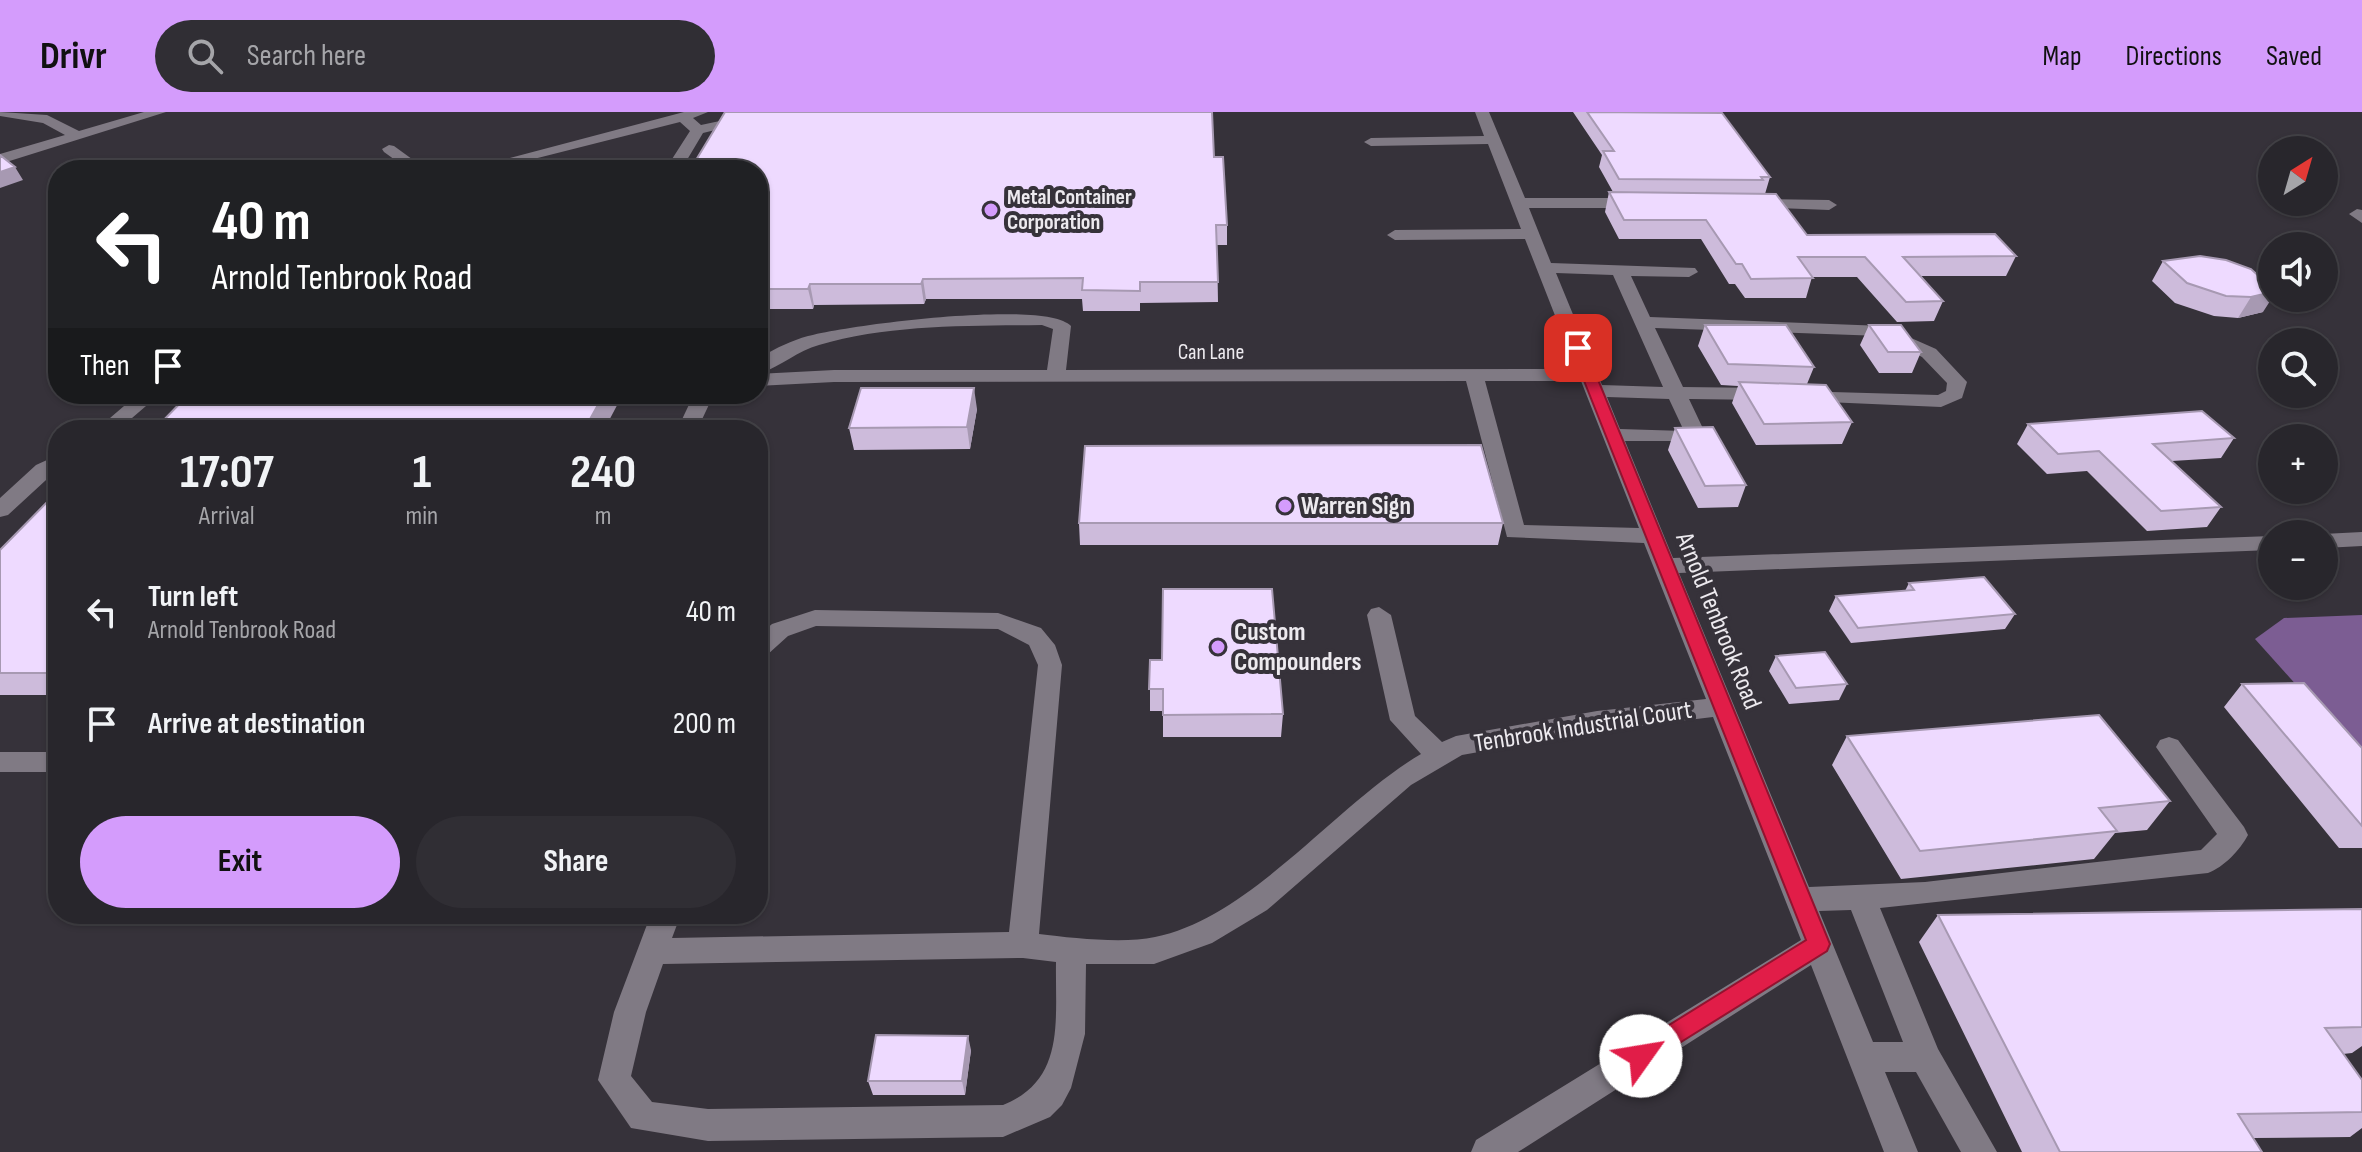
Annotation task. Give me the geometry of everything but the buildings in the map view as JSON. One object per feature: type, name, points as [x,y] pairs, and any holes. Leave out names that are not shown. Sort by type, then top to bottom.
[{"type":"street","points":[[0,112],[42,117],[78,136]]},
{"type":"street","points":[[0,159],[159,112]]},
{"type":"street","points":[[512,160],[701,112]]},
{"type":"street","points":[[679,160],[698,130],[782,112]]},
{"type":"street","name":"Arnold Tenbrook Road","points":[[1482,112],[1901,1152]]},
{"type":"street","points":[[682,117],[698,130]]},
{"type":"street","points":[[1371,142],[1493,140]]},
{"type":"street","points":[[389,149],[405,160]]},
{"type":"street","points":[[1519,203],[1650,203]]},
{"type":"street","points":[[1739,204],[1829,205]]},
{"type":"street","points":[[1395,235],[1530,234]]},
{"type":"street","points":[[1544,268],[1689,272]]},
{"type":"street","points":[[1614,435],[1697,437],[1619,269]]},
{"type":"street","points":[[768,360],[806,344],[910,322],[1043,320],[1062,326],[1056,376]]},
{"type":"street","name":"Can Lane","points":[[768,379],[834,376],[1474,375],[1592,383],[1676,393],[1941,401],[1955,394],[1957,382],[1929,353],[1884,331],[1643,322]]},
{"type":"street","points":[[1474,375],[1515,532],[1654,536]]},
{"type":"street","points":[[118,420],[138,404]]},
{"type":"street","points":[[0,510],[48,466]]},
{"type":"street","points":[[2338,540],[2362,539]]},
{"type":"street","points":[[1666,566],[2258,544]]},
{"type":"street","points":[[1379,615],[1403,720],[1439,755]]},
{"type":"street","points":[[768,640],[780,630],[815,618],[998,621],[1025,628],[1044,643],[1050,665],[1023,945]]},
{"type":"street","name":"Tenbrook Industrial Court","points":[[655,951],[1023,945],[1071,951],[1154,951],[1201,934],[1257,901],[1386,790],[1456,746],[1501,736],[1667,711],[1722,707]]},
{"type":"street","points":[[1801,900],[1925,894],[2208,861],[2234,835],[2169,747]]},
{"type":"street","points":[[0,762],[48,762]]},
{"type":"street","points":[[1861,897],[1925,1057],[1980,1152]]},
{"type":"street","points":[[663,924],[630,1012],[614,1080],[643,1117],[708,1125],[1003,1121],[1041,1105],[1063,1072],[1068,1035],[1071,951]]},
{"type":"street","points":[[1488,1152],[1819,944]]},
{"type":"street","points":[[1864,1057],[1925,1057]]},
{"type":"shaded area","points":[[2362,615],[2362,758],[2255,639],[2284,618]]},
{"type":"place","name":"Metal Container Corporation","points":[[991,210]]},
{"type":"place","name":"Warren Sign","points":[[1285,506]]},
{"type":"place","name":"Custom Compounders","points":[[1218,647]]},
{"type":"route","points":[[1578,348],[1819,944],[1641,1056]]}]
